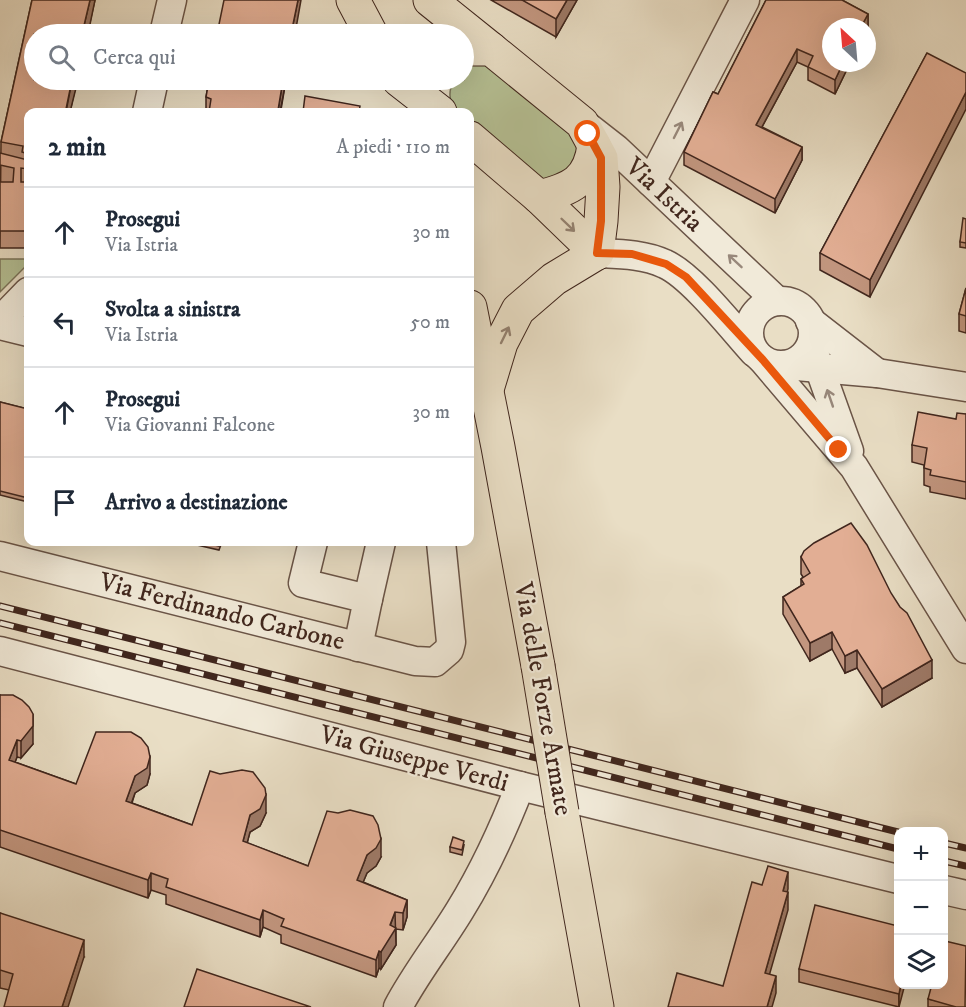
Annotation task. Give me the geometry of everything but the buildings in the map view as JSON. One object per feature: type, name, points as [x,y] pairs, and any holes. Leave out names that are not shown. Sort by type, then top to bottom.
[{"type":"main road","points":[[352,0],[365,24]]},
{"type":"main road","name":"Via Istria","points":[[430,0],[453,24]]},
{"type":"main road","name":"Via Istria","points":[[477,50],[588,134],[601,158],[603,187],[597,253]]},
{"type":"main road","points":[[411,90],[431,105]]},
{"type":"main road","points":[[539,197],[563,191],[582,179],[592,160],[588,134]]},
{"type":"main road","points":[[474,141],[539,197],[597,253]]},
{"type":"main road","name":"Via delle Forze Armate","points":[[486,391],[501,343],[518,310],[554,279],[597,253]]},
{"type":"main road","name":"Via delle Forze Armate","points":[[474,328],[538,666],[597,1007]]},
{"type":"street","points":[[166,24],[172,0]]},
{"type":"street","points":[[651,182],[745,0]]},
{"type":"street","points":[[148,108],[152,90]]},
{"type":"street","name":"Via Istria","points":[[588,134],[616,149],[777,301]]},
{"type":"street","name":"Via Istria","points":[[597,253],[632,254],[666,264],[686,277],[768,359],[854,468]]},
{"type":"street","points":[[0,321],[24,296]]},
{"type":"street","points":[[966,387],[877,373],[814,344],[768,359],[750,342],[751,320],[766,304],[777,301],[797,305],[805,312],[814,344],[854,468],[966,649]]},
{"type":"street","points":[[0,325],[24,331]]},
{"type":"street","points":[[814,344],[877,373]]},
{"type":"street","points":[[312,546],[303,584],[368,599]]},
{"type":"street","points":[[358,647],[380,546]]},
{"type":"street","name":"Via Ferdinando Carbone","points":[[0,556],[415,661],[435,662],[449,650],[451,642],[441,546]]},
{"type":"street","name":"Via Giuseppe Verdi","points":[[0,651],[520,786],[894,878]]},
{"type":"street","points":[[398,1007],[459,912],[486,865],[520,786]]},
{"type":"street","points":[[948,891],[966,895]]},
{"type":"green space","points":[[474,63],[492,64],[575,135],[581,150],[562,180],[539,180],[474,126],[474,108],[454,108],[450,90],[474,90]]},
{"type":"green space","points":[[0,259],[24,259],[24,268],[0,292]]},
{"type":"railway","points":[[0,606],[894,831]]},
{"type":"railway","points":[[0,623],[894,848]]},
{"type":"railway","points":[[948,844],[966,848]]},
{"type":"railway","points":[[948,862],[966,866]]},
{"type":"route","points":[[588,134],[601,158],[603,187],[597,253],[632,254],[666,264],[686,277],[763,360],[839,450]]}]
